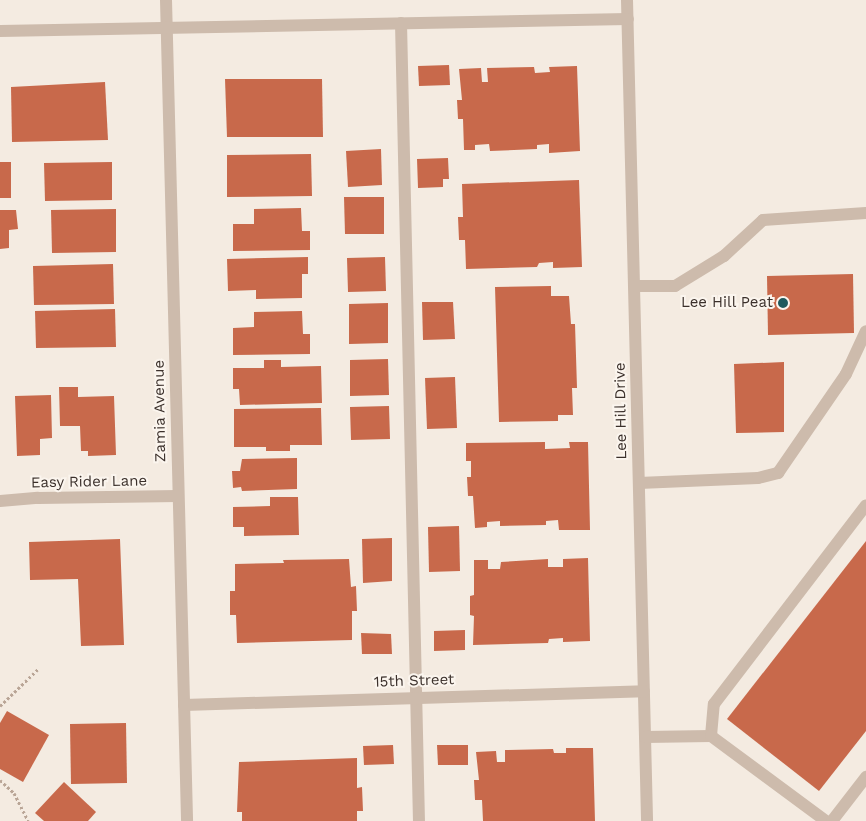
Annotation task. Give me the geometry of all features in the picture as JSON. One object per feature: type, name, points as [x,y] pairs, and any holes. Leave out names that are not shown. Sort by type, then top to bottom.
[{"type":"street","name":"Zamia Avenue","points":[[166,0],[187,821]]},
{"type":"street","name":"Lee Hill Drive","points":[[627,0],[647,821]]},
{"type":"street","points":[[0,31],[628,19]]},
{"type":"street","points":[[401,23],[419,821]]},
{"type":"street","points":[[635,286],[675,286],[724,256],[763,220],[866,213]]},
{"type":"street","points":[[639,483],[758,478],[778,473],[846,374],[866,330]]},
{"type":"street","name":"Easy Rider Lane","points":[[0,501],[38,498],[178,496]]},
{"type":"street","points":[[712,736],[714,704],[866,505]]},
{"type":"street","name":"15th Street","points":[[184,705],[644,691]]},
{"type":"street","points":[[645,737],[712,736],[826,821]]},
{"type":"street","points":[[832,821],[866,777]]},
{"type":"path","points":[[0,706],[38,669]]},
{"type":"path","points":[[0,780],[14,793],[28,821]]},
{"type":"building","points":[[449,65],[450,85],[419,86],[418,66]]},
{"type":"building","points":[[577,66],[580,151],[549,153],[549,144],[537,145],[537,149],[490,151],[489,144],[475,145],[475,150],[464,150],[463,119],[458,119],[457,100],[462,100],[459,69],[481,68],[482,82],[488,82],[487,68],[534,67],[535,73],[550,72],[549,67]]},
{"type":"building","points":[[225,79],[322,79],[323,137],[227,137]]},
{"type":"building","points":[[105,82],[108,140],[12,142],[11,87]]},
{"type":"building","points":[[381,149],[382,185],[348,187],[346,151]]},
{"type":"building","points":[[311,154],[312,196],[227,197],[227,155]]},
{"type":"building","points":[[448,158],[449,179],[443,179],[443,187],[418,188],[417,159]]},
{"type":"building","points":[[0,162],[11,162],[11,198],[0,198]]},
{"type":"building","points":[[112,162],[112,200],[45,201],[44,163]]},
{"type":"building","points":[[579,180],[582,267],[553,268],[553,262],[539,263],[537,267],[466,269],[465,240],[459,240],[458,217],[463,217],[462,184]]},
{"type":"building","points":[[344,197],[384,197],[384,234],[345,234]]},
{"type":"building","points":[[301,208],[302,231],[310,231],[310,250],[233,251],[233,224],[254,224],[254,209]]},
{"type":"building","points":[[116,209],[116,252],[52,253],[51,210]]},
{"type":"building","points":[[0,210],[16,210],[18,229],[9,230],[9,248],[0,249]]},
{"type":"building","points":[[308,257],[308,274],[302,274],[302,298],[256,299],[256,290],[228,291],[227,259]]},
{"type":"building","points":[[385,257],[386,291],[348,292],[347,258]]},
{"type":"building","points":[[113,264],[114,304],[34,305],[33,266]]},
{"type":"building","points":[[853,274],[854,333],[768,335],[767,276]]},
{"type":"building","points":[[551,286],[551,296],[569,296],[571,324],[575,324],[577,388],[572,388],[573,415],[558,415],[558,421],[499,422],[495,287]]},
{"type":"building","points":[[422,302],[453,302],[455,339],[423,340]]},
{"type":"building","points":[[388,303],[388,343],[349,344],[349,304]]},
{"type":"building","points":[[115,309],[116,347],[36,348],[35,311]]},
{"type":"building","points":[[302,311],[303,334],[310,334],[310,354],[233,355],[233,328],[254,327],[254,312]]},
{"type":"building","points":[[388,359],[389,395],[350,396],[350,360]]},
{"type":"building","points":[[264,360],[281,360],[281,367],[321,366],[322,403],[240,405],[239,389],[233,389],[233,368],[264,368]]},
{"type":"building","points":[[784,362],[784,432],[736,433],[734,364]]},
{"type":"building","points":[[455,377],[457,428],[427,429],[425,378]]},
{"type":"building","points":[[59,387],[78,387],[78,397],[114,396],[116,455],[88,456],[88,451],[81,451],[80,426],[60,426]]},
{"type":"building","points":[[51,395],[52,438],[40,439],[40,455],[17,456],[15,396]]},
{"type":"building","points":[[389,406],[390,439],[351,440],[350,407]]},
{"type":"building","points":[[321,408],[322,445],[290,445],[290,451],[266,451],[266,447],[234,447],[234,409]]},
{"type":"building","points":[[545,442],[545,449],[570,448],[569,442],[588,442],[590,530],[559,530],[558,520],[546,521],[546,525],[500,526],[500,521],[487,522],[487,527],[475,528],[473,496],[468,496],[467,477],[471,477],[471,461],[466,461],[466,443]]},
{"type":"building","points":[[297,458],[297,489],[242,491],[241,487],[233,488],[232,471],[240,471],[242,459]]},
{"type":"building","points":[[270,497],[298,497],[299,535],[244,536],[244,527],[233,527],[233,507],[270,506]]},
{"type":"building","points":[[459,526],[460,571],[429,572],[428,527]]},
{"type":"building","points":[[392,538],[392,581],[363,583],[362,539]]},
{"type":"building","points":[[120,539],[124,645],[81,646],[78,579],[30,580],[29,542]]},
{"type":"building","points":[[866,541],[866,731],[819,791],[727,719]]},
{"type":"building","points":[[588,558],[590,641],[563,642],[563,638],[549,639],[548,643],[473,645],[474,616],[470,615],[470,596],[474,595],[474,560],[488,560],[488,569],[500,569],[501,562],[548,559],[548,567],[563,567],[563,559]]},
{"type":"building","points":[[349,559],[351,587],[356,586],[357,611],[352,611],[352,640],[237,643],[236,615],[230,615],[230,591],[235,591],[235,564],[284,563],[283,560]]},
{"type":"building","points":[[465,630],[465,650],[434,651],[434,631]]},
{"type":"building","points":[[361,633],[391,634],[392,654],[362,654]]},
{"type":"building","points":[[7,711],[49,735],[23,782],[0,769],[0,723]]},
{"type":"building","points":[[126,723],[127,783],[71,784],[70,724]]},
{"type":"building","points":[[393,745],[394,764],[364,765],[363,746]]},
{"type":"building","points":[[437,745],[468,745],[468,765],[438,765]]},
{"type":"building","points":[[566,748],[593,748],[595,821],[483,821],[482,800],[475,800],[474,780],[479,780],[476,752],[496,751],[497,762],[505,762],[505,750],[553,749],[554,753],[566,753]]},
{"type":"building","points":[[357,758],[357,788],[362,787],[363,811],[357,811],[357,821],[242,821],[242,812],[237,812],[239,762]]},
{"type":"building","points":[[64,782],[96,812],[88,821],[44,821],[35,813]]},
{"type":"place","name":"Lee Hill Peat","points":[[783,303]]}]
